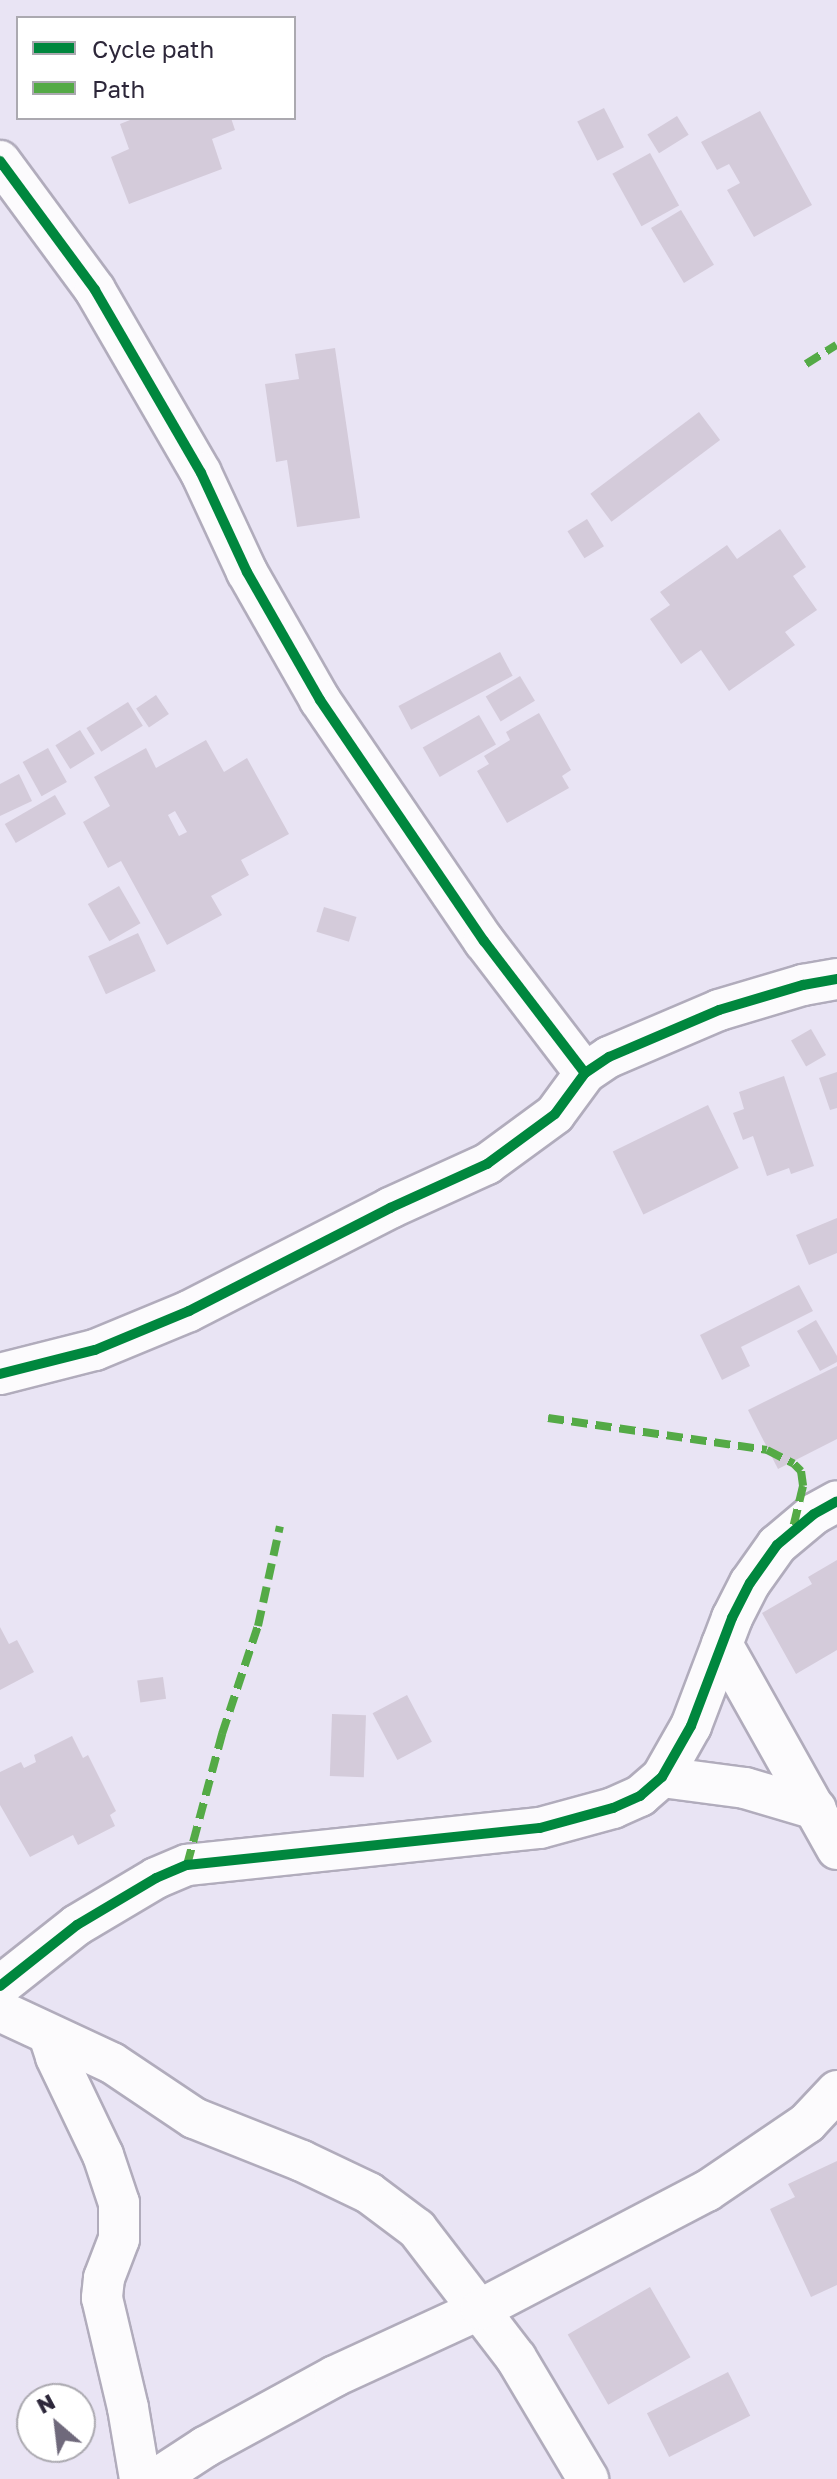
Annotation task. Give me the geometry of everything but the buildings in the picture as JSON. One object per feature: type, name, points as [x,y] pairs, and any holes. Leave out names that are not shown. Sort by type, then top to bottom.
[{"type":"street","points":[[0,161],[95,290],[201,473],[247,572],[320,700],[484,941],[585,1073]]},
{"type":"street","points":[[0,1374],[95,1350],[189,1311],[390,1208],[487,1164],[555,1114],[585,1073],[609,1057],[719,1010],[803,985],[837,979]]},
{"type":"street","points":[[0,1986],[77,1925],[156,1878],[187,1865],[540,1828],[613,1808],[640,1796],[662,1777],[691,1726],[722,1644],[750,1583],[777,1545],[814,1514],[837,1501]]},
{"type":"street","points":[[722,1644],[837,1849]]},
{"type":"street","points":[[662,1777],[745,1788],[816,1809]]},
{"type":"street","points":[[0,2011],[112,2063],[194,2118],[302,2161],[369,2193],[417,2229],[516,2358],[588,2479]]},
{"type":"street","points":[[49,2035],[56,2057],[97,2140],[119,2203],[119,2239],[104,2278],[102,2298],[128,2408],[140,2479]]},
{"type":"street","points":[[156,2479],[205,2447],[335,2376],[481,2309],[707,2191],[807,2123],[837,2091]]},
{"type":"marked path","points":[[806,364],[837,345]]},
{"type":"marked path","points":[[548,1418],[767,1450],[801,1471],[803,1486],[792,1532]]},
{"type":"marked path","points":[[187,1865],[222,1734],[258,1626],[280,1526]]},
{"type":"cycle path","points":[[0,161],[95,290],[201,473],[247,572],[320,700],[484,941],[585,1073]]},
{"type":"cycle path","points":[[0,1374],[95,1350],[189,1311],[390,1208],[487,1164],[555,1114],[585,1073],[609,1057],[719,1010],[803,985],[837,979]]},
{"type":"cycle path","points":[[0,1986],[77,1925],[156,1878],[187,1865],[540,1828],[613,1808],[640,1796],[662,1777],[691,1726],[732,1618],[750,1583],[777,1545],[814,1514],[837,1501]]}]
